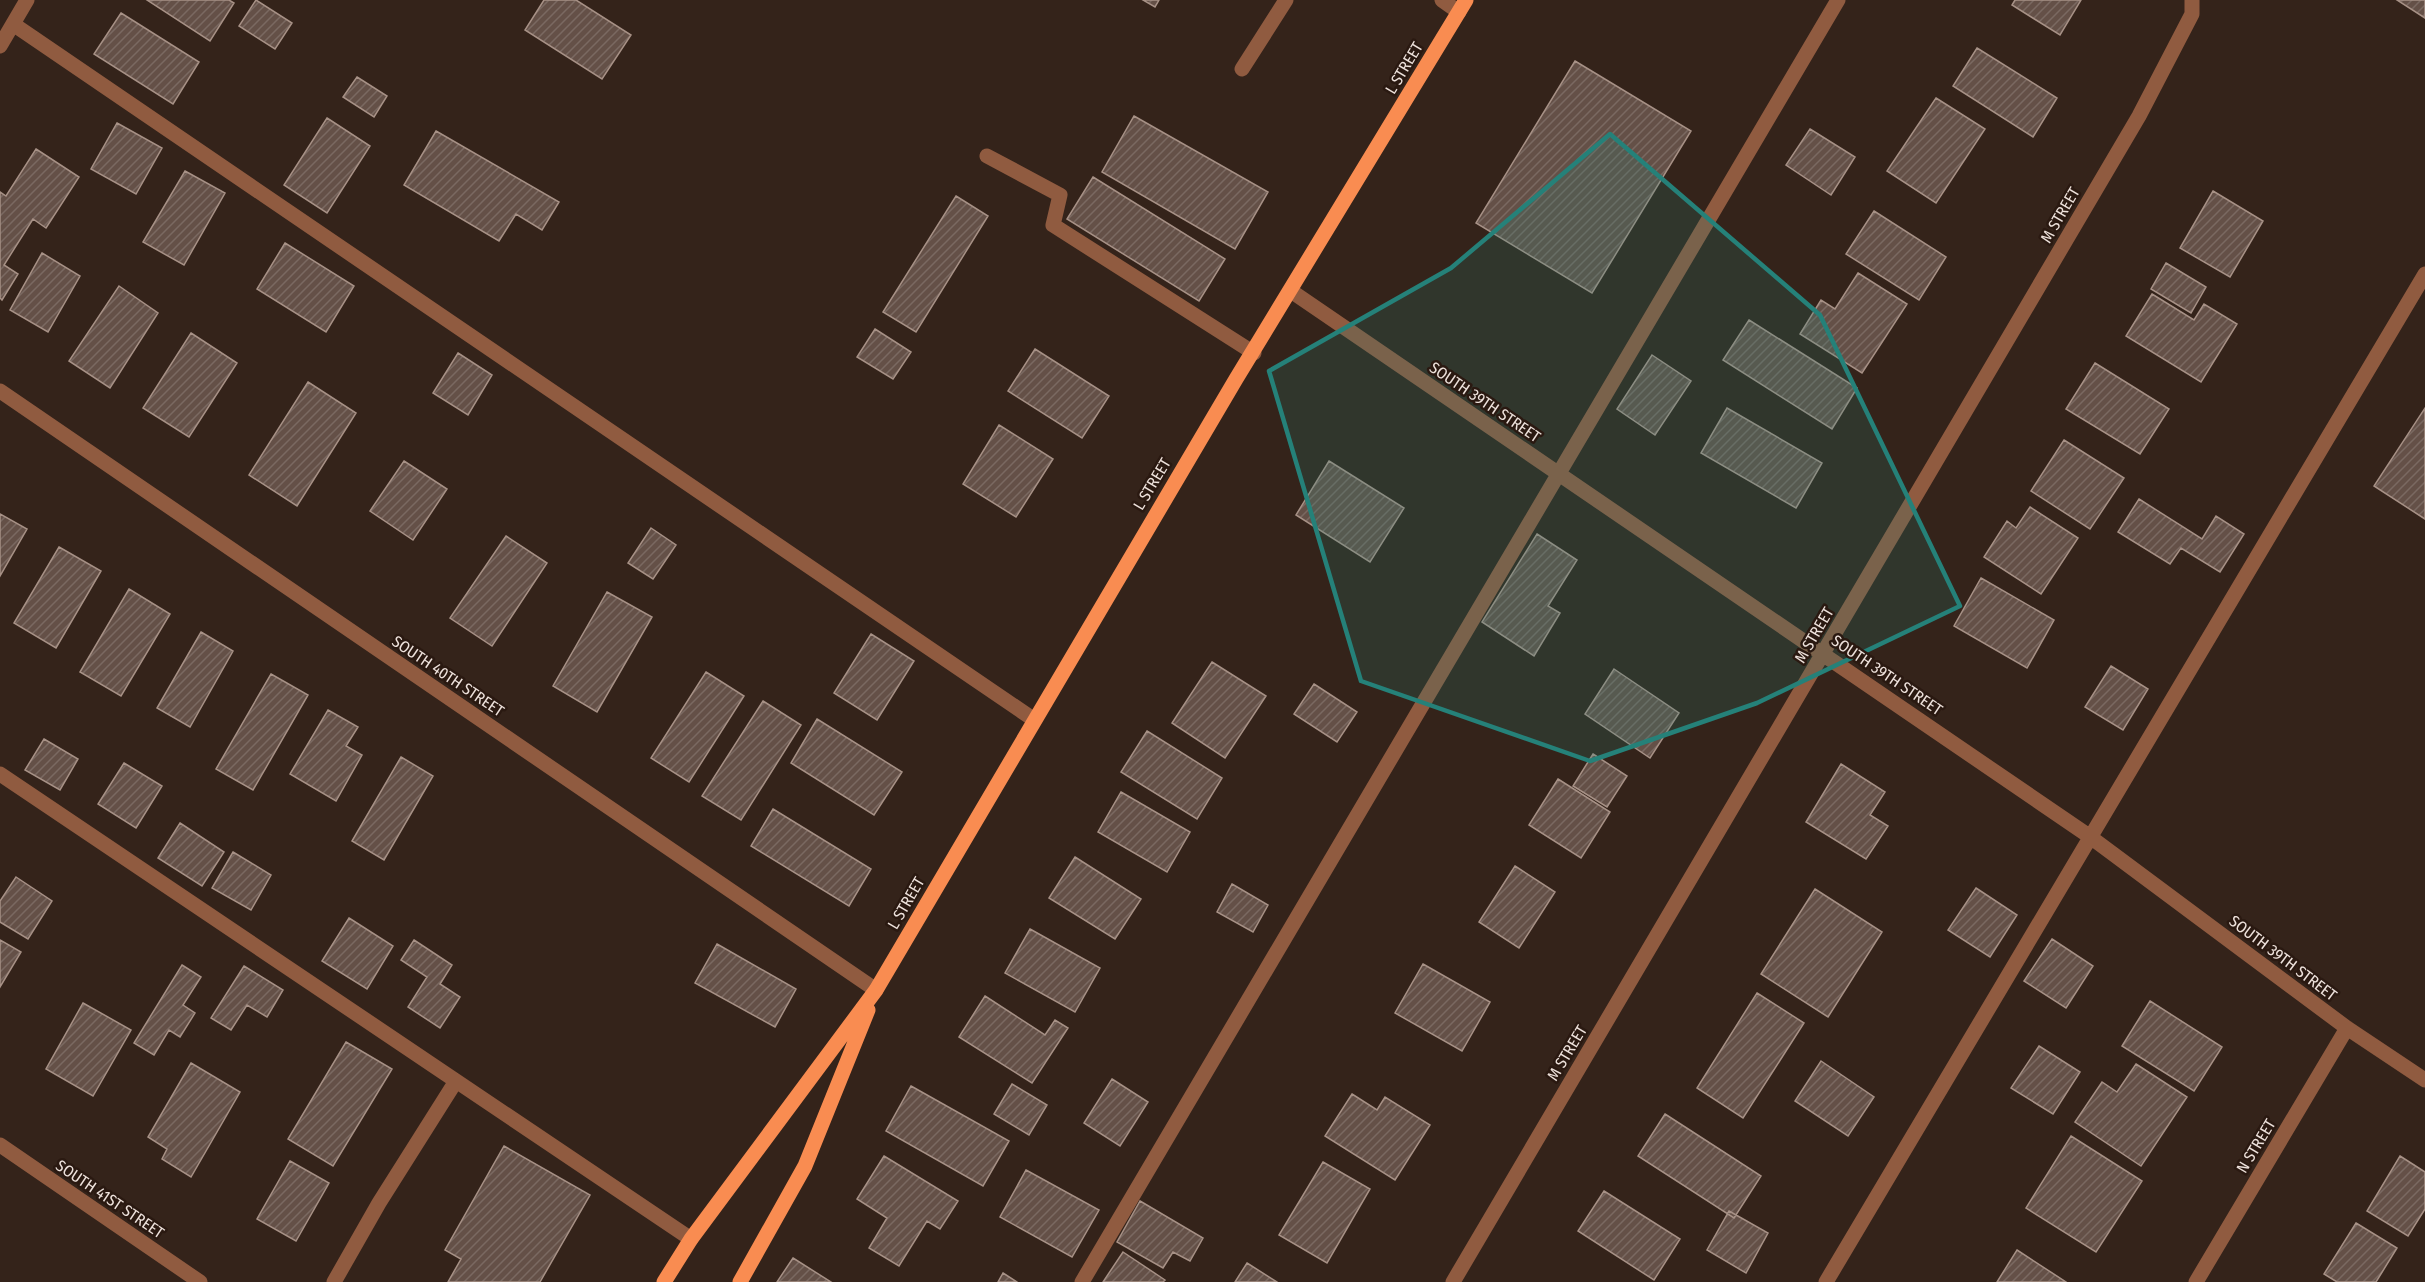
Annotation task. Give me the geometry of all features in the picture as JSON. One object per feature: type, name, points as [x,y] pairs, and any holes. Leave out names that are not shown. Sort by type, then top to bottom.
[{"type":"main road","name":"L STREET","points":[[664,1282],[691,1239],[876,990],[1033,719],[1463,6]]},
{"type":"main road","name":"L STREET","points":[[740,1282],[805,1166],[876,990]]},
{"type":"street","points":[[0,46],[27,0]]},
{"type":"street","points":[[1242,69],[1286,0]]},
{"type":"street","points":[[1442,0],[1463,6]]},
{"type":"street","points":[[1082,1282],[1557,472],[1838,0]]},
{"type":"street","name":"M STREET","points":[[1453,1282],[2139,116],[2192,14],[2192,0]]},
{"type":"street","points":[[13,24],[1033,719]]},
{"type":"street","points":[[987,156],[1060,195],[1053,225],[1254,353]]},
{"type":"street","points":[[1826,1282],[2425,274]]},
{"type":"street","name":"SOUTH 39TH STREET","points":[[1291,291],[2090,836],[2347,1028],[2425,1080]]},
{"type":"street","name":"SOUTH 40TH STREET","points":[[0,391],[876,990]]},
{"type":"street","points":[[0,774],[691,1239]]},
{"type":"street","name":"N STREET","points":[[2196,1282],[2347,1028]]},
{"type":"street","points":[[334,1282],[379,1203],[456,1081]]},
{"type":"street","name":"SOUTH 41ST STREET","points":[[0,1145],[200,1282]]},
{"type":"highlighted area","points":[[1610,134],[1820,315],[1960,606],[1757,703],[1590,761],[1361,681],[1269,371],[1451,268]]},
{"type":"building","points":[[147,0],[229,0],[234,3],[210,41]]},
{"type":"building","points":[[256,0],[292,23],[275,49],[239,26]]},
{"type":"building","points":[[544,0],[576,0],[631,35],[602,79],[525,30]]},
{"type":"building","points":[[1143,0],[1159,0],[1155,7]]},
{"type":"building","points":[[2015,0],[2081,0],[2060,35],[2012,5]]},
{"type":"building","points":[[2397,0],[2425,0],[2425,18]]},
{"type":"building","points":[[121,13],[199,62],[173,104],[94,54]]},
{"type":"building","points":[[1977,48],[2057,98],[2033,137],[1953,86]]},
{"type":"building","points":[[1575,61],[1691,131],[1592,293],[1476,223]]},
{"type":"building","points":[[357,77],[387,96],[374,117],[343,97]]},
{"type":"building","points":[[1936,98],[1985,129],[1936,203],[1887,171]]},
{"type":"building","points":[[1134,116],[1268,192],[1235,249],[1102,172]]},
{"type":"building","points":[[327,118],[370,146],[327,213],[284,185]]},
{"type":"building","points":[[117,123],[162,148],[136,194],[91,169]]},
{"type":"building","points":[[1810,129],[1855,157],[1831,195],[1786,165]]},
{"type":"building","points":[[436,131],[559,202],[542,230],[516,214],[499,241],[404,185]]},
{"type":"building","points":[[36,149],[79,177],[46,228],[33,219],[4,265],[18,274],[2,300],[0,298],[0,192],[6,196]]},
{"type":"building","points":[[185,171],[225,193],[184,265],[143,242]]},
{"type":"building","points":[[1093,177],[1225,259],[1199,301],[1067,219]]},
{"type":"building","points":[[2213,191],[2263,221],[2230,277],[2180,248]]},
{"type":"building","points":[[956,196],[988,216],[916,332],[883,312]]},
{"type":"building","points":[[1874,211],[1946,257],[1919,300],[1846,254]]},
{"type":"building","points":[[285,243],[354,286],[326,332],[257,289]]},
{"type":"building","points":[[42,253],[80,276],[48,332],[10,310]]},
{"type":"building","points":[[2166,263],[2206,287],[2191,313],[2151,289]]},
{"type":"building","points":[[1858,273],[1907,304],[1862,373],[1800,334],[1821,300],[1835,309]]},
{"type":"building","points":[[119,286],[158,313],[110,388],[69,361]]},
{"type":"building","points":[[2152,294],[2194,320],[2204,304],[2237,324],[2201,382],[2126,336]]},
{"type":"building","points":[[1749,320],[1857,388],[1832,429],[1723,360]]},
{"type":"building","points":[[875,329],[911,352],[893,379],[857,357]]},
{"type":"building","points":[[191,333],[237,363],[189,437],[143,408]]},
{"type":"building","points":[[1035,349],[1109,396],[1082,438],[1008,391]]},
{"type":"building","points":[[458,353],[492,375],[468,415],[433,393]]},
{"type":"building","points":[[1652,355],[1691,381],[1655,435],[1617,409]]},
{"type":"building","points":[[2095,363],[2169,409],[2140,454],[2066,409]]},
{"type":"building","points":[[308,382],[356,413],[297,506],[249,475]]},
{"type":"building","points":[[1727,408],[1822,463],[1796,508],[1701,453]]},
{"type":"building","points":[[2425,408],[2425,519],[2374,486]]},
{"type":"building","points":[[999,425],[1053,459],[1016,517],[963,484]]},
{"type":"building","points":[[2064,440],[2124,478],[2090,529],[2031,491]]},
{"type":"building","points":[[404,461],[447,489],[413,540],[370,511]]},
{"type":"building","points":[[1329,461],[1404,508],[1370,562],[1296,515]]},
{"type":"building","points":[[2139,499],[2202,539],[2216,516],[2244,534],[2220,572],[2181,548],[2170,564],[2118,532]]},
{"type":"building","points":[[2030,507],[2078,538],[2041,594],[1984,557],[2007,521],[2016,528]]},
{"type":"building","points":[[0,514],[27,529],[0,576]]},
{"type":"building","points":[[651,528],[676,545],[653,579],[628,563]]},
{"type":"building","points":[[1537,534],[1577,560],[1548,606],[1560,613],[1534,656],[1482,622]]},
{"type":"building","points":[[506,536],[547,563],[492,646],[450,618]]},
{"type":"building","points":[[59,547],[101,571],[56,648],[14,623]]},
{"type":"building","points":[[1981,578],[2054,620],[2027,668],[1954,626]]},
{"type":"building","points":[[129,589],[170,614],[121,696],[80,672]]},
{"type":"building","points":[[607,592],[652,617],[597,712],[553,686]]},
{"type":"building","points":[[201,632],[233,651],[190,727],[157,708]]},
{"type":"building","points":[[871,634],[914,661],[877,720],[834,693]]},
{"type":"building","points":[[1212,662],[1266,696],[1225,758],[1172,723]]},
{"type":"building","points":[[2111,666],[2148,689],[2123,730],[2085,707]]},
{"type":"building","points":[[1614,669],[1679,713],[1650,758],[1585,714]]},
{"type":"building","points":[[706,672],[744,696],[689,782],[651,758]]},
{"type":"building","points":[[271,674],[308,695],[253,790],[216,769]]},
{"type":"building","points":[[1314,684],[1357,712],[1337,742],[1294,714]]},
{"type":"building","points":[[763,701],[801,725],[741,820],[702,796]]},
{"type":"building","points":[[328,710],[358,727],[346,746],[362,755],[336,801],[290,774]]},
{"type":"building","points":[[817,719],[902,772],[874,815],[791,763]]},
{"type":"building","points":[[1147,731],[1222,778],[1197,819],[1121,772]]},
{"type":"building","points":[[44,739],[78,759],[60,790],[25,770]]},
{"type":"building","points":[[1593,754],[1627,776],[1607,807],[1573,786]]},
{"type":"building","points":[[401,757],[433,776],[384,860],[352,841]]},
{"type":"building","points":[[124,763],[162,786],[136,828],[98,804]]},
{"type":"building","points":[[1841,764],[1885,792],[1870,815],[1888,826],[1866,859],[1806,822]]},
{"type":"building","points":[[1558,779],[1610,812],[1581,858],[1529,825]]},
{"type":"building","points":[[1121,792],[1190,832],[1167,872],[1098,832]]},
{"type":"building","points":[[773,809],[871,869],[849,906],[751,846]]},
{"type":"building","points":[[180,823],[224,852],[202,886],[158,858]]},
{"type":"building","points":[[233,852],[271,875],[251,910],[212,888]]},
{"type":"building","points":[[1075,857],[1141,899],[1115,939],[1049,898]]},
{"type":"building","points":[[1515,866],[1555,892],[1519,948],[1479,922]]},
{"type":"building","points":[[16,877],[52,901],[28,939],[0,922],[0,901]]},
{"type":"building","points":[[1232,884],[1268,905],[1253,932],[1217,912]]},
{"type":"building","points":[[1976,888],[2017,915],[1990,957],[1948,930]]},
{"type":"building","points":[[1815,889],[1882,932],[1828,1017],[1761,974]]},
{"type":"building","points":[[349,918],[393,946],[367,989],[322,961]]},
{"type":"building","points":[[1030,929],[1100,968],[1075,1012],[1005,973]]},
{"type":"building","points":[[2052,939],[2093,966],[2066,1008],[2024,981]]},
{"type":"building","points":[[0,940],[21,952],[0,987]]},
{"type":"building","points":[[414,940],[452,965],[440,984],[460,997],[440,1028],[408,1007],[427,977],[401,960]]},
{"type":"building","points":[[717,944],[796,989],[775,1027],[695,983]]},
{"type":"building","points":[[1423,964],[1490,1002],[1462,1051],[1395,1013]]},
{"type":"building","points":[[182,965],[201,977],[183,1005],[195,1013],[180,1037],[169,1030],[154,1055],[134,1043]]},
{"type":"building","points":[[244,966],[283,990],[267,1017],[247,1005],[231,1030],[211,1018]]},
{"type":"building","points":[[1757,993],[1804,1023],[1743,1118],[1697,1088]]},
{"type":"building","points":[[985,996],[1045,1035],[1055,1020],[1068,1028],[1032,1083],[959,1037]]},
{"type":"building","points":[[2150,1001],[2222,1047],[2194,1091],[2122,1046]]},
{"type":"building","points":[[83,1003],[131,1030],[93,1096],[46,1069]]},
{"type":"building","points":[[346,1042],[392,1069],[333,1166],[288,1139]]},
{"type":"building","points":[[2039,1046],[2080,1072],[2053,1114],[2011,1088]]},
{"type":"building","points":[[1821,1061],[1874,1097],[1848,1136],[1795,1101]]},
{"type":"building","points":[[191,1063],[240,1092],[191,1177],[162,1159],[167,1149],[148,1137]]},
{"type":"building","points":[[2136,1064],[2187,1097],[2141,1166],[2075,1122],[2102,1082],[2117,1092]]},
{"type":"building","points":[[1112,1079],[1148,1102],[1120,1146],[1084,1123]]},
{"type":"building","points":[[1012,1084],[1047,1105],[1029,1135],[994,1114]]},
{"type":"building","points":[[911,1086],[1009,1141],[983,1186],[886,1131]]},
{"type":"building","points":[[1352,1094],[1377,1110],[1385,1097],[1430,1125],[1395,1180],[1325,1136]]},
{"type":"building","points":[[1665,1114],[1761,1176],[1734,1218],[1638,1156]]},
{"type":"building","points":[[2071,1136],[2142,1181],[2096,1252],[2026,1208]]},
{"type":"building","points":[[504,1146],[590,1195],[540,1282],[448,1282],[461,1259],[445,1250]]},
{"type":"building","points":[[884,1156],[958,1201],[940,1229],[927,1221],[899,1266],[869,1248],[887,1218],[857,1199]]},
{"type":"building","points":[[2400,1156],[2425,1172],[2425,1209],[2408,1236],[2367,1211]]},
{"type":"building","points":[[290,1161],[329,1183],[296,1241],[257,1219]]},
{"type":"building","points":[[1323,1162],[1370,1189],[1327,1263],[1279,1235]]},
{"type":"building","points":[[1026,1170],[1099,1210],[1072,1257],[1000,1217]]},
{"type":"building","points":[[1604,1191],[1680,1239],[1654,1280],[1578,1231]]},
{"type":"building","points":[[1140,1201],[1203,1238],[1190,1261],[1173,1252],[1163,1268],[1117,1242]]},
{"type":"building","points":[[1729,1211],[1768,1233],[1746,1273],[1707,1250]]},
{"type":"building","points":[[2356,1223],[2397,1248],[2376,1282],[2337,1282],[2324,1274]]},
{"type":"building","points":[[2017,1250],[2066,1282],[1997,1282]]},
{"type":"building","points":[[1123,1252],[1165,1280],[1163,1282],[1103,1282]]},
{"type":"building","points":[[793,1258],[831,1282],[777,1282]]},
{"type":"building","points":[[1247,1263],[1277,1282],[1235,1282]]},
{"type":"building","points":[[1003,1273],[1017,1282],[998,1282]]}]
